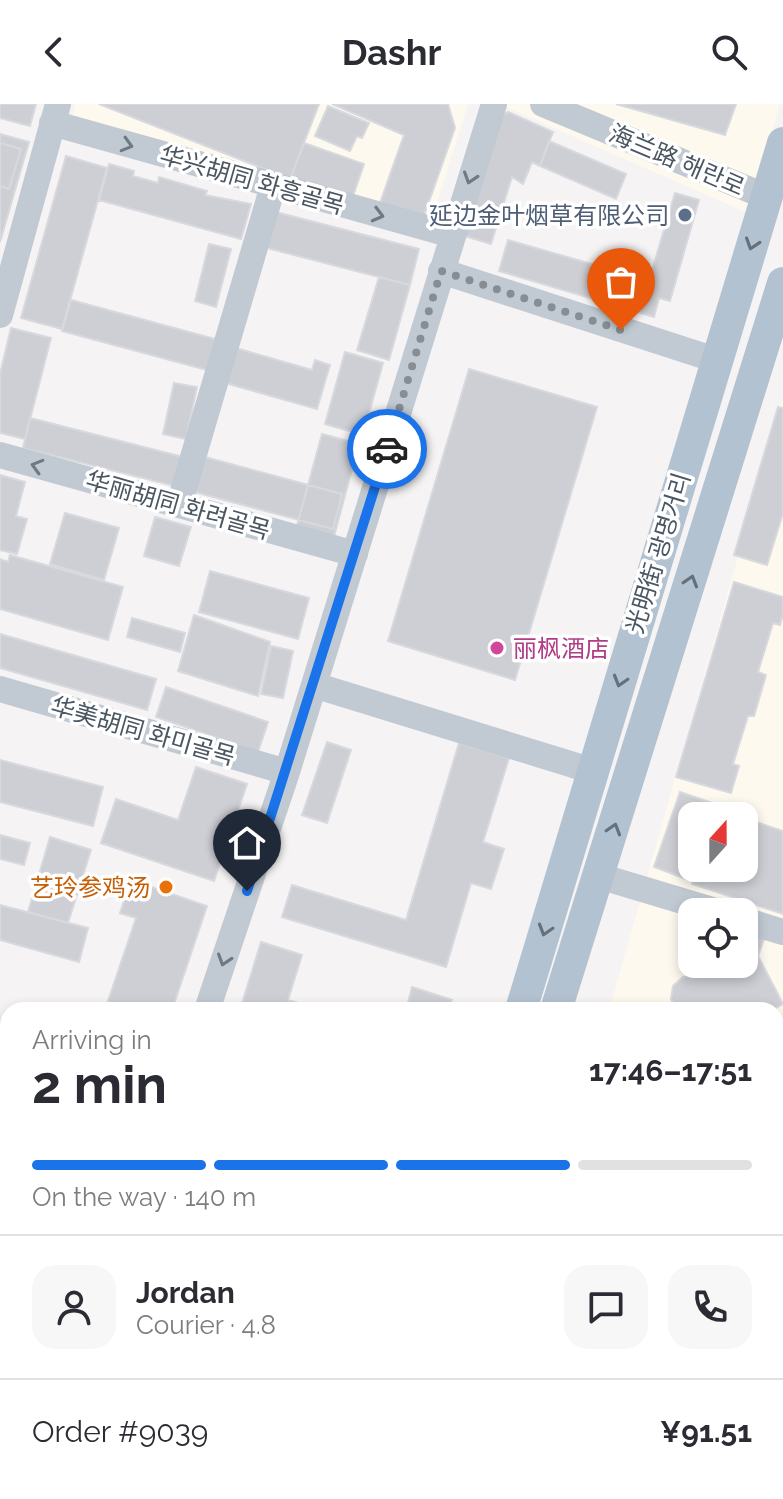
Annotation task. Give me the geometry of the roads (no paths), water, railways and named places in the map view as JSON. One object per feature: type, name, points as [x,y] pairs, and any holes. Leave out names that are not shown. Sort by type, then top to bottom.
[{"type":"main road","name":"光明街 광명거리","points":[[523,1002],[783,143]]},
{"type":"main road","name":"光明街 광명거리","points":[[559,1002],[783,283]]},
{"type":"street","points":[[210,1002],[287,772],[494,104]]},
{"type":"street","name":"海兰路 해란로","points":[[543,104],[767,197]]},
{"type":"street","points":[[0,315],[55,114]]},
{"type":"street","name":"华兴胡同 화흥골목","points":[[55,114],[273,186],[452,235]]},
{"type":"street","points":[[179,505],[273,186]]},
{"type":"street","points":[[441,271],[716,360]]},
{"type":"street","name":"华丽胡同 화려골목","points":[[0,455],[355,554]]},
{"type":"street","points":[[314,685],[593,771]]},
{"type":"street","name":"华美胡同 화미골목","points":[[0,689],[287,772]]},
{"type":"street","points":[[599,876],[678,900]]},
{"type":"street","points":[[758,924],[783,932]]},
{"type":"place","name":"延边金叶烟草有限公司","points":[[685,215]]},
{"type":"place","name":"丽枫酒店","points":[[497,648]]},
{"type":"place","name":"艺玲参鸡汤","points":[[166,887]]}]
